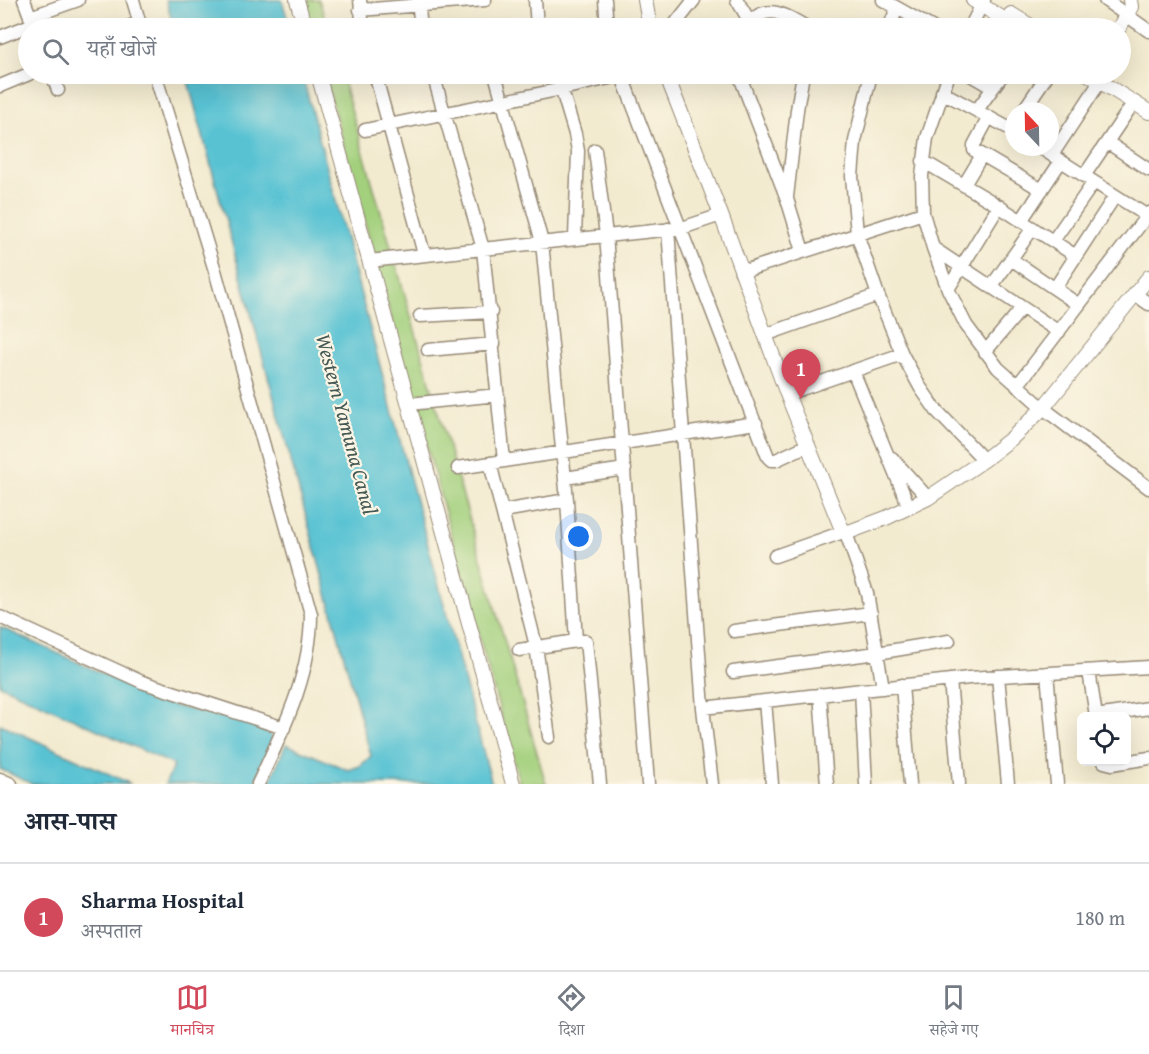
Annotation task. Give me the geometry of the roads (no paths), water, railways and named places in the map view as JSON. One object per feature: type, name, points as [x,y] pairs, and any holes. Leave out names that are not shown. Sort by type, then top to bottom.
[{"type":"street","points":[[24,0],[31,18]]},
{"type":"street","points":[[43,18],[78,0]]},
{"type":"street","points":[[133,0],[138,18]]},
{"type":"street","points":[[297,0],[302,18]]},
{"type":"street","points":[[360,5],[485,0]]},
{"type":"street","points":[[535,0],[536,18]]},
{"type":"street","points":[[605,0],[606,18]]},
{"type":"street","points":[[645,0],[648,18]]},
{"type":"street","points":[[680,18],[694,0]]},
{"type":"street","points":[[736,0],[745,18]]},
{"type":"street","points":[[883,0],[915,18]]},
{"type":"street","points":[[1105,0],[1130,18]]},
{"type":"street","points":[[1127,16],[1131,0]]},
{"type":"street","points":[[974,18],[982,1]]},
{"type":"street","points":[[982,1],[1005,18]]},
{"type":"street","points":[[982,1],[1015,18]]},
{"type":"street","points":[[418,2],[420,18]]},
{"type":"street","points":[[893,18],[897,8]]},
{"type":"street","points":[[756,18],[774,12],[791,18]]},
{"type":"street","points":[[1131,19],[1149,32]]},
{"type":"street","points":[[0,37],[18,29]]},
{"type":"street","points":[[0,86],[18,78]]},
{"type":"street","points":[[56,84],[58,90]]},
{"type":"street","points":[[158,84],[216,274],[311,615],[311,632],[304,674],[258,784]]},
{"type":"street","points":[[321,84],[513,784]]},
{"type":"street","points":[[378,84],[424,254]]},
{"type":"street","points":[[437,84],[483,249],[504,461]]},
{"type":"street","points":[[498,84],[542,242],[563,452],[576,640]]},
{"type":"street","points":[[560,84],[578,151],[575,238]]},
{"type":"street","points":[[365,130],[582,84]]},
{"type":"street","points":[[627,84],[768,457],[771,460],[808,445]]},
{"type":"street","points":[[670,84],[787,394],[867,593],[883,688]]},
{"type":"street","points":[[742,84],[787,199],[803,251]]},
{"type":"street","points":[[787,199],[801,84]]},
{"type":"street","points":[[869,84],[855,141],[852,176],[857,234],[902,354],[928,399],[984,460]]},
{"type":"street","points":[[945,84],[927,138],[923,161],[923,213],[948,289],[966,325],[985,352],[1017,386],[1149,488]]},
{"type":"street","points":[[986,84],[993,88]]},
{"type":"street","points":[[977,111],[996,84]]},
{"type":"street","points":[[1029,102],[1041,84]]},
{"type":"street","points":[[1021,221],[1042,190],[1092,84]]},
{"type":"street","points":[[1109,84],[1149,112]]},
{"type":"street","points":[[1114,84],[1149,101]]},
{"type":"street","points":[[942,92],[1005,124]]},
{"type":"street","points":[[1053,241],[1089,179],[1107,142],[1134,102]]},
{"type":"street","points":[[989,117],[973,147],[982,155],[1042,190]]},
{"type":"street","points":[[1107,142],[1149,170]]},
{"type":"street","points":[[595,150],[606,235],[648,784]]},
{"type":"street","points":[[964,185],[982,155]]},
{"type":"street","points":[[1017,386],[1148,216],[1053,156]]},
{"type":"street","points":[[923,161],[999,206],[1076,256]]},
{"type":"street","points":[[1055,288],[1115,196]]},
{"type":"street","points":[[948,289],[999,206]]},
{"type":"street","points":[[741,272],[923,213]]},
{"type":"street","points":[[369,261],[682,228],[721,215]]},
{"type":"street","points":[[991,287],[1033,228]]},
{"type":"street","points":[[668,229],[703,708],[712,784]]},
{"type":"street","points":[[933,248],[1059,332]]},
{"type":"street","points":[[1011,259],[1079,305]]},
{"type":"street","points":[[776,556],[909,507],[928,498],[984,460],[1012,438],[1043,408],[1149,278]]},
{"type":"street","points":[[765,335],[878,295]]},
{"type":"street","points":[[1136,295],[1149,304]]},
{"type":"street","points":[[985,352],[1022,308]]},
{"type":"street","points":[[420,316],[491,312]]},
{"type":"street","points":[[428,351],[494,344]]},
{"type":"street","points":[[787,394],[902,354]]},
{"type":"street","points":[[853,371],[909,507]]},
{"type":"street","points":[[409,404],[498,395]]},
{"type":"street","points":[[458,468],[756,423]]},
{"type":"street","points":[[885,450],[928,498]]},
{"type":"street","points":[[490,463],[536,646],[549,736]]},
{"type":"street","points":[[565,478],[625,470]]},
{"type":"street","points":[[503,511],[567,500]]},
{"type":"street","points":[[734,632],[871,613]]},
{"type":"street","points":[[0,617],[142,682],[281,733]]},
{"type":"street","points":[[519,650],[584,639],[588,644],[600,784]]},
{"type":"street","points":[[732,672],[949,641]]},
{"type":"street","points":[[703,708],[950,680],[1149,667]]},
{"type":"street","points":[[1089,671],[1095,712]]},
{"type":"street","points":[[1047,673],[1057,784]]},
{"type":"street","points":[[998,676],[1008,784]]},
{"type":"street","points":[[950,680],[958,784]]},
{"type":"street","points":[[902,685],[910,784]]},
{"type":"street","points":[[861,690],[866,784]]},
{"type":"street","points":[[820,694],[827,784]]},
{"type":"street","points":[[765,701],[772,784]]},
{"type":"street","points":[[1122,712],[1149,708]]},
{"type":"street","points":[[1131,761],[1149,758]]},
{"type":"street","points":[[0,779],[10,784]]},
{"type":"water","points":[[166,0],[282,0],[287,18],[171,18]]},
{"type":"water","name":"Western Yamuna Canal","points":[[189,84],[305,84],[492,784],[269,784],[286,744],[348,770],[360,766],[371,756]]},
{"type":"water","points":[[0,627],[174,706],[244,721],[269,733],[273,739],[254,784],[165,784],[174,765],[0,685]]},
{"type":"water","points":[[0,724],[131,784],[32,784],[0,769]]},
{"type":"place","name":"Sharma Hospital","points":[[801,399]]}]
